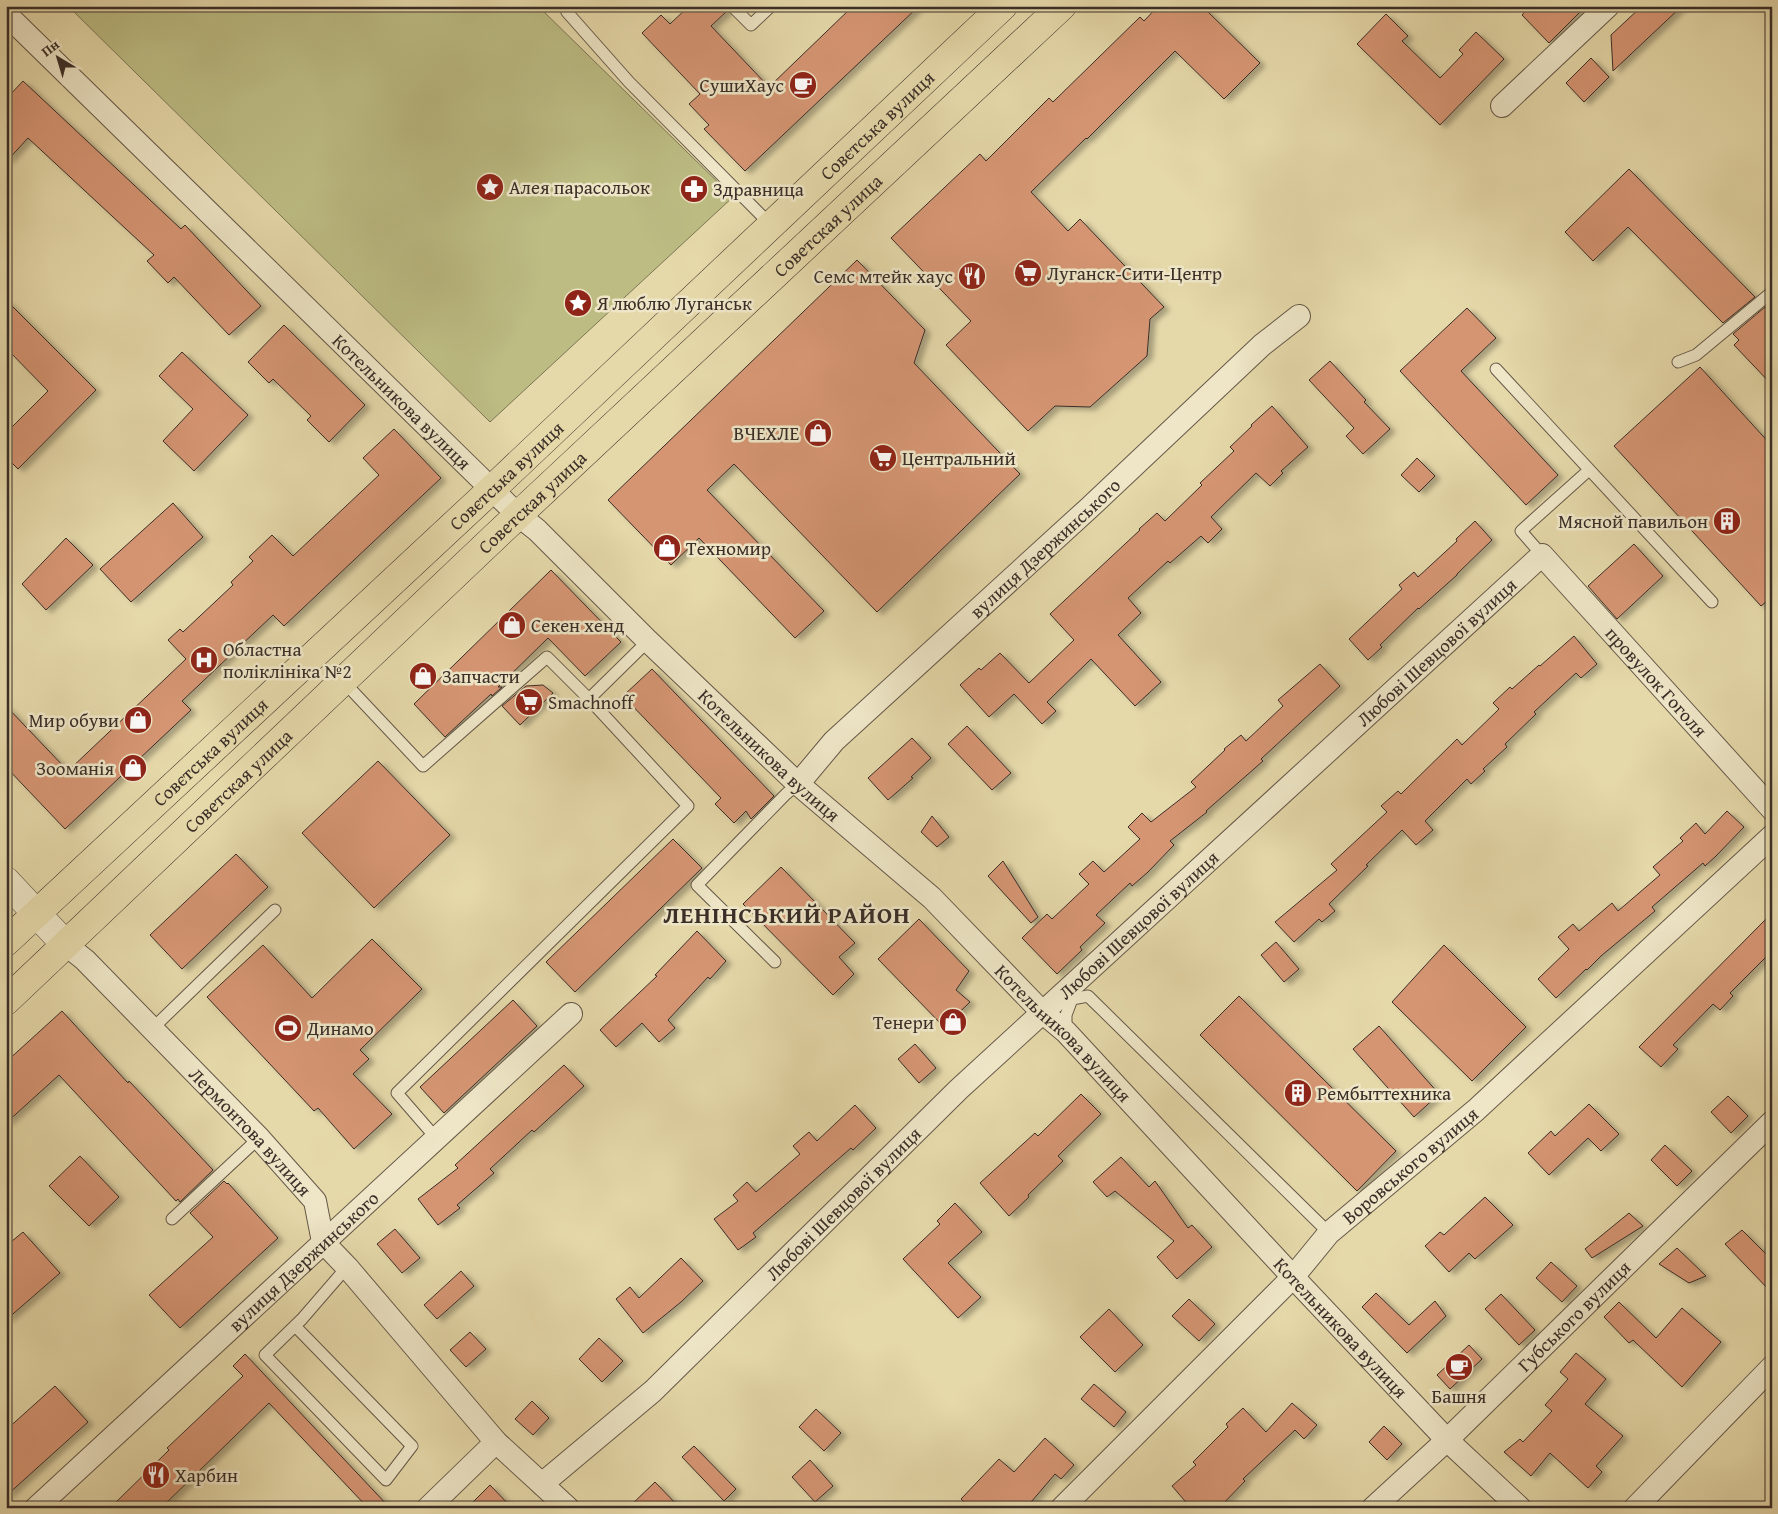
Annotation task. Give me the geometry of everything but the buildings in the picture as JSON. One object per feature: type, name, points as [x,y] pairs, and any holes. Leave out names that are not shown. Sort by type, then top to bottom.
[{"type":"main road","name":"Совєтська вулиця","points":[[6,942],[492,489],[1003,6]]},
{"type":"main road","name":"Советская улица","points":[[6,1001],[518,515],[1062,6]]},
{"type":"street","points":[[1502,106],[1608,6]]},
{"type":"street","name":"Котельникова вулиця","points":[[6,14],[518,515],[557,548],[648,641],[798,784],[932,898],[1042,1012],[1066,1032],[1447,1440],[1520,1508]]},
{"type":"street","name":"вулиця Дзержинського","points":[[798,784],[834,741],[1088,509],[1262,345],[1299,316]]},
{"type":"street","name":"провулок Гоголя","points":[[1542,554],[1772,809]]},
{"type":"street","name":"Любові Шевцової вулиця","points":[[542,1484],[653,1391],[959,1089],[1542,554]]},
{"type":"street","name":"Воровського вулиця","points":[[1062,1508],[1293,1277],[1329,1233],[1476,1110],[1772,836]]},
{"type":"street","name":"Лермонтова вулиця","points":[[6,881],[65,944],[85,960],[259,1138],[315,1201],[323,1242]]},
{"type":"street","name":"вулиця Дзержинського","points":[[36,1508],[571,1014]]},
{"type":"street","name":"Губського вулиця","points":[[1373,1508],[1447,1440],[1772,1122]]},
{"type":"street","points":[[323,1242],[347,1267],[496,1442],[568,1508]]},
{"type":"street","points":[[1636,1508],[1772,1367]]},
{"type":"street","points":[[428,1508],[496,1442]]},
{"type":"lane","points":[[572,6],[567,12],[629,82],[772,225]]},
{"type":"lane","points":[[732,6],[751,25],[771,6]]},
{"type":"lane","points":[[1678,362],[1696,355],[1772,292]]},
{"type":"lane","points":[[1496,369],[1712,602]]},
{"type":"lane","points":[[1542,554],[1520,531],[1589,470]]},
{"type":"lane","points":[[589,699],[648,641]]},
{"type":"lane","points":[[344,681],[423,766],[546,657],[589,699],[688,806],[397,1093],[436,1138]]},
{"type":"lane","points":[[775,962],[697,886],[798,784]]},
{"type":"lane","points":[[152,1029],[275,910]]},
{"type":"lane","points":[[1066,1032],[1066,1015],[1072,999],[1088,996],[1329,1233]]},
{"type":"lane","points":[[172,1219],[259,1138]]},
{"type":"lane","points":[[295,1326],[412,1446],[386,1480],[265,1355],[295,1326],[347,1267]]},
{"type":"green space","points":[[68,6],[538,6],[733,197],[490,422]]},
{"type":"place","name":"СушиХаус","points":[[803,85]]},
{"type":"place","name":"Алея парасольок","points":[[490,187]]},
{"type":"place","name":"Здравница","points":[[694,189]]},
{"type":"place","name":"Луганск-Сити-Центр","points":[[1028,273]]},
{"type":"place","name":"Семс мтейк хаус","points":[[972,276]]},
{"type":"place","name":"Я люблю Луганськ","points":[[578,303]]},
{"type":"place","name":"ВЧЕХЛЕ","points":[[818,433]]},
{"type":"place","name":"Центральний","points":[[883,458]]},
{"type":"place","name":"Мясной павильон","points":[[1727,521]]},
{"type":"place","name":"Техномир","points":[[667,548]]},
{"type":"place","name":"Секен хенд","points":[[512,625]]},
{"type":"place","name":"Областна поліклініка №2","points":[[204,660]]},
{"type":"place","name":"Запчасти","points":[[423,676]]},
{"type":"place","name":"Smachnoff","points":[[529,702]]},
{"type":"place","name":"Мир обуви","points":[[138,720]]},
{"type":"place","name":"Зооманія","points":[[133,768]]},
{"type":"place","name":"Тенери","points":[[953,1022]]},
{"type":"place","name":"Динамо","points":[[288,1028]]},
{"type":"place","name":"Рембыттехника","points":[[1298,1093]]},
{"type":"place","name":"Башня","points":[[1459,1367]]},
{"type":"place","name":"Харбин","points":[[156,1475]]},
{"type":"district","name":"ЛЕНІНСЬКИЙ РАЙОН","points":[[787,914]]}]
